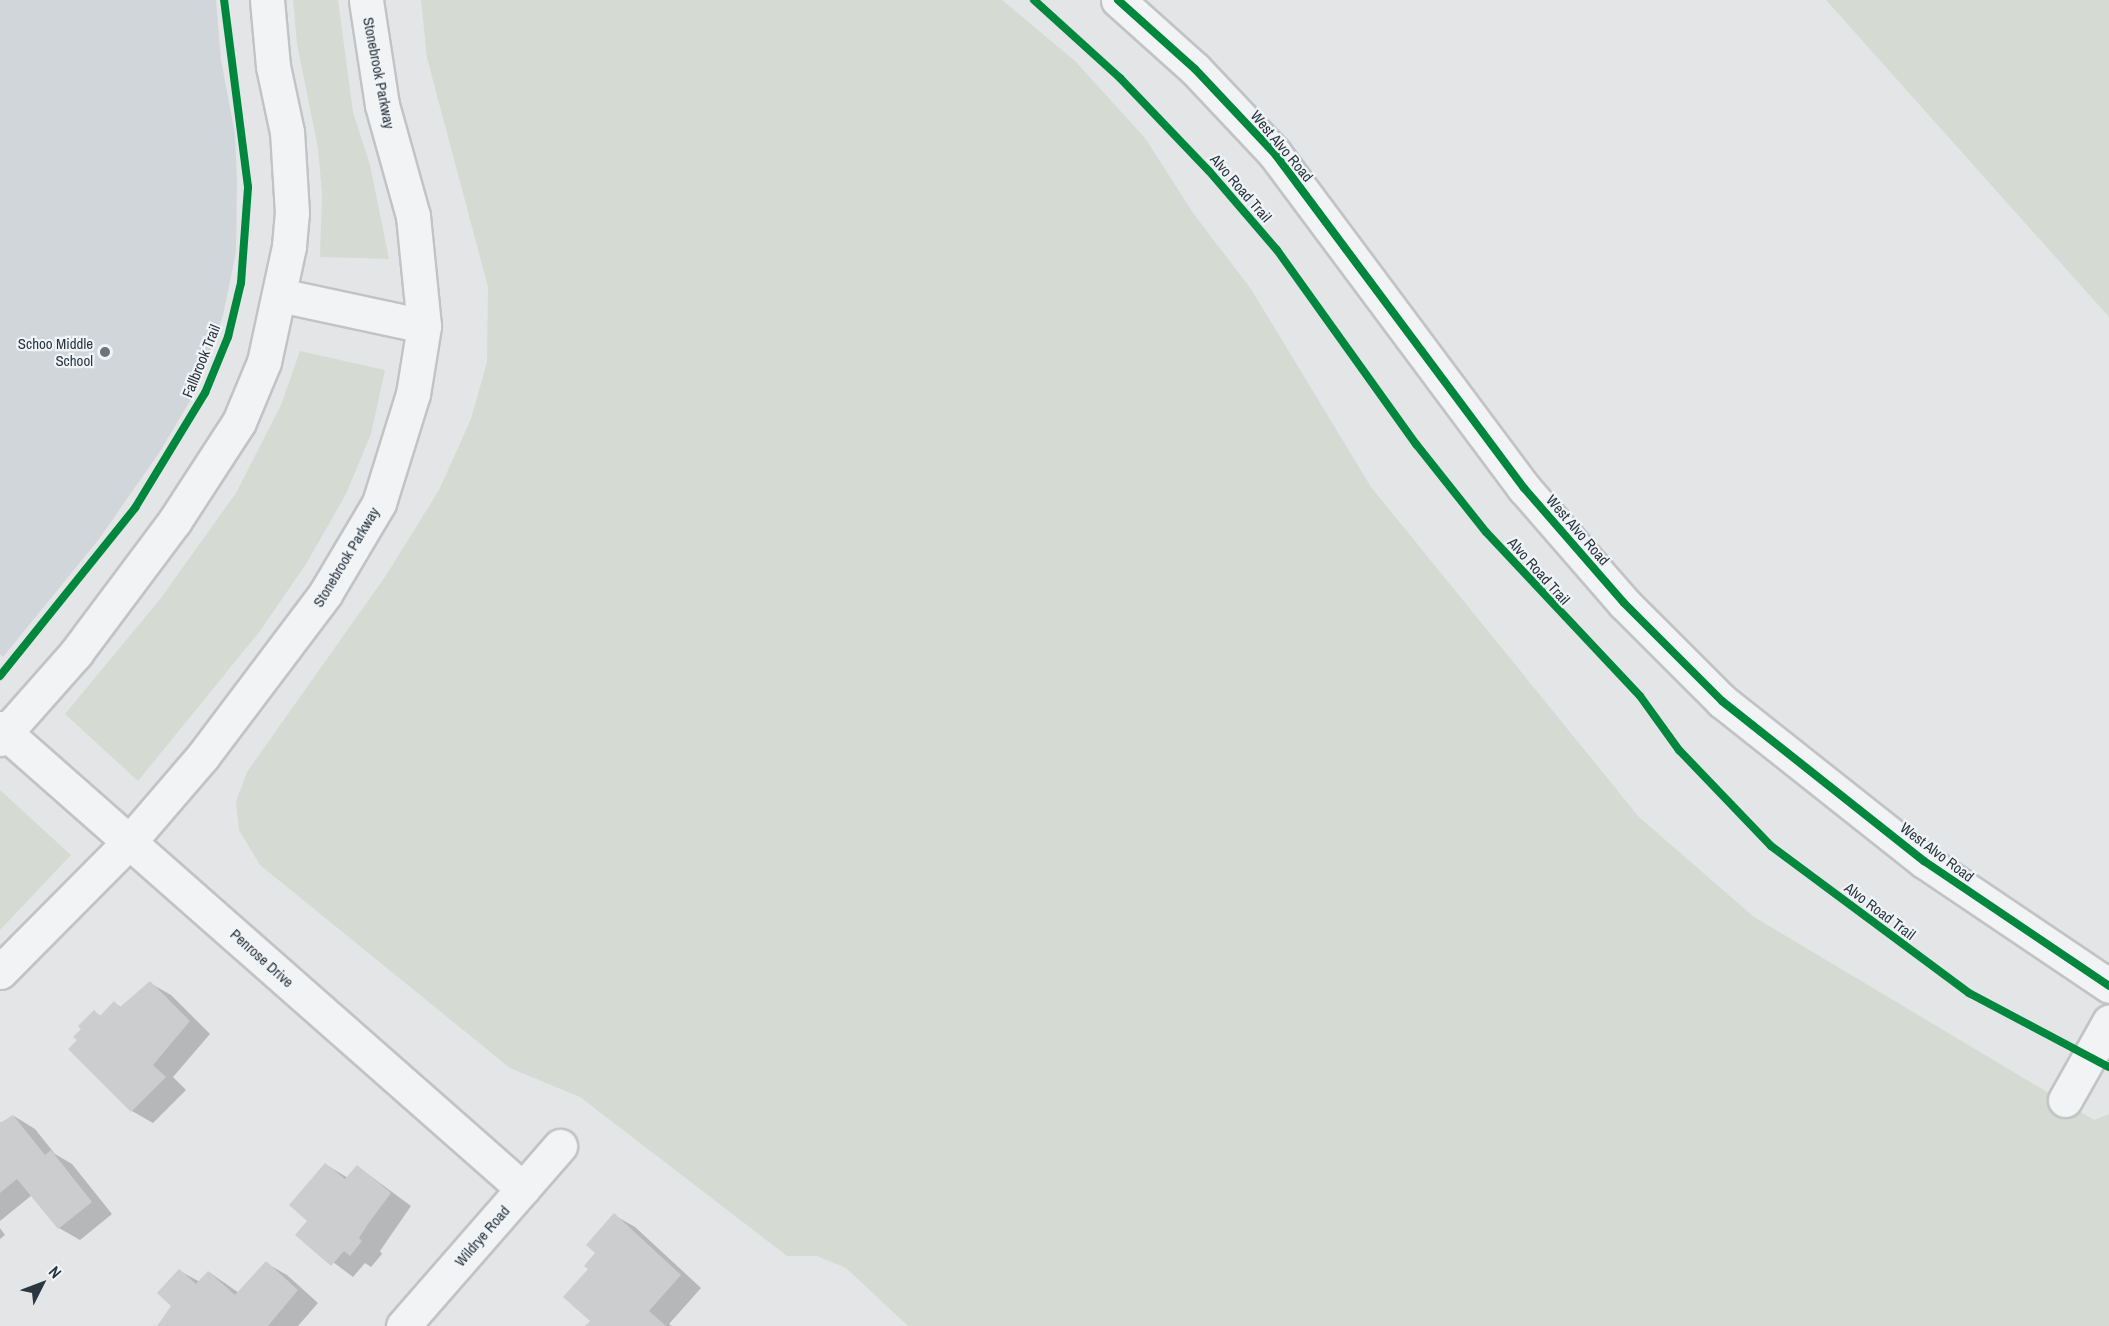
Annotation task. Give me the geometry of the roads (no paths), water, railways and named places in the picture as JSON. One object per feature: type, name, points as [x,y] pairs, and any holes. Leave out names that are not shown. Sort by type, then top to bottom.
[{"type":"street","points":[[2,733],[76,653],[207,474],[239,422],[264,362],[290,246],[291,179],[267,0]]},
{"type":"street","name":"Stonebrook Parkway","points":[[0,972],[130,841],[276,663],[358,543],[379,502],[398,451],[413,394],[424,326],[413,216],[382,105],[366,0]]},
{"type":"street","name":"West Alvo Road","points":[[1118,0],[1196,69],[1275,154],[1524,488],[1640,619],[1722,701],[1924,861],[2109,986]]},
{"type":"street","points":[[280,295],[424,326]]},
{"type":"street","name":"Penrose Drive","points":[[2,733],[130,841],[523,1189]]},
{"type":"street","points":[[2065,1100],[2109,1022]]},
{"type":"street","name":"Wildrye Road","points":[[403,1326],[560,1146]]},
{"type":"place","name":"Schoo Middle School","points":[[105,352]]}]
